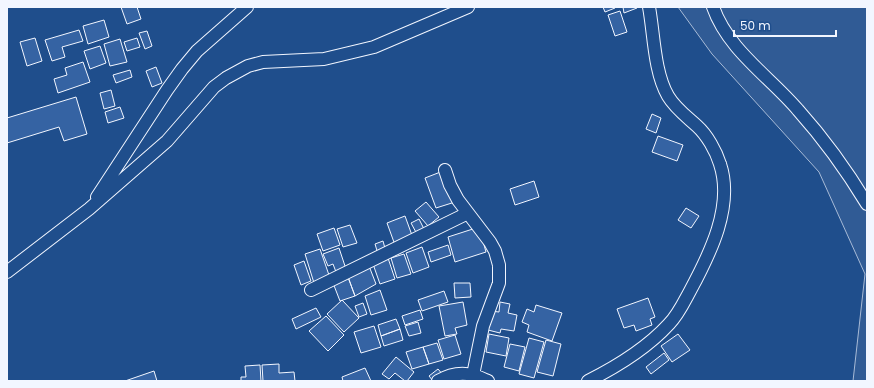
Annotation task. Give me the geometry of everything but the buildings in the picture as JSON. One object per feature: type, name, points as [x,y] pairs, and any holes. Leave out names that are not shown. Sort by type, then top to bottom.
[{"type":"street","points":[[89,209],[182,69],[197,51],[247,7]]},
{"type":"street","points":[[7,272],[89,209],[167,141],[214,87],[236,72],[263,62],[324,59],[374,47],[468,7]]},
{"type":"street","points":[[588,381],[632,356],[653,340],[671,323],[705,264],[721,218],[724,201],[720,165],[709,141],[698,126],[685,117],[676,107],[663,86],[656,60],[649,7]]},
{"type":"street","points":[[713,7],[717,17],[738,48],[798,109],[830,148],[867,204]]},
{"type":"street","points":[[445,170],[454,193],[485,234],[495,251],[499,265],[499,283],[483,326],[473,375]]},
{"type":"street","points":[[311,290],[468,213]]},
{"type":"street","points":[[438,381],[456,374],[473,375],[488,381]]},
{"type":"shaded area","points":[[678,7],[867,7],[867,381],[853,381],[865,274],[819,172],[712,54]]}]
